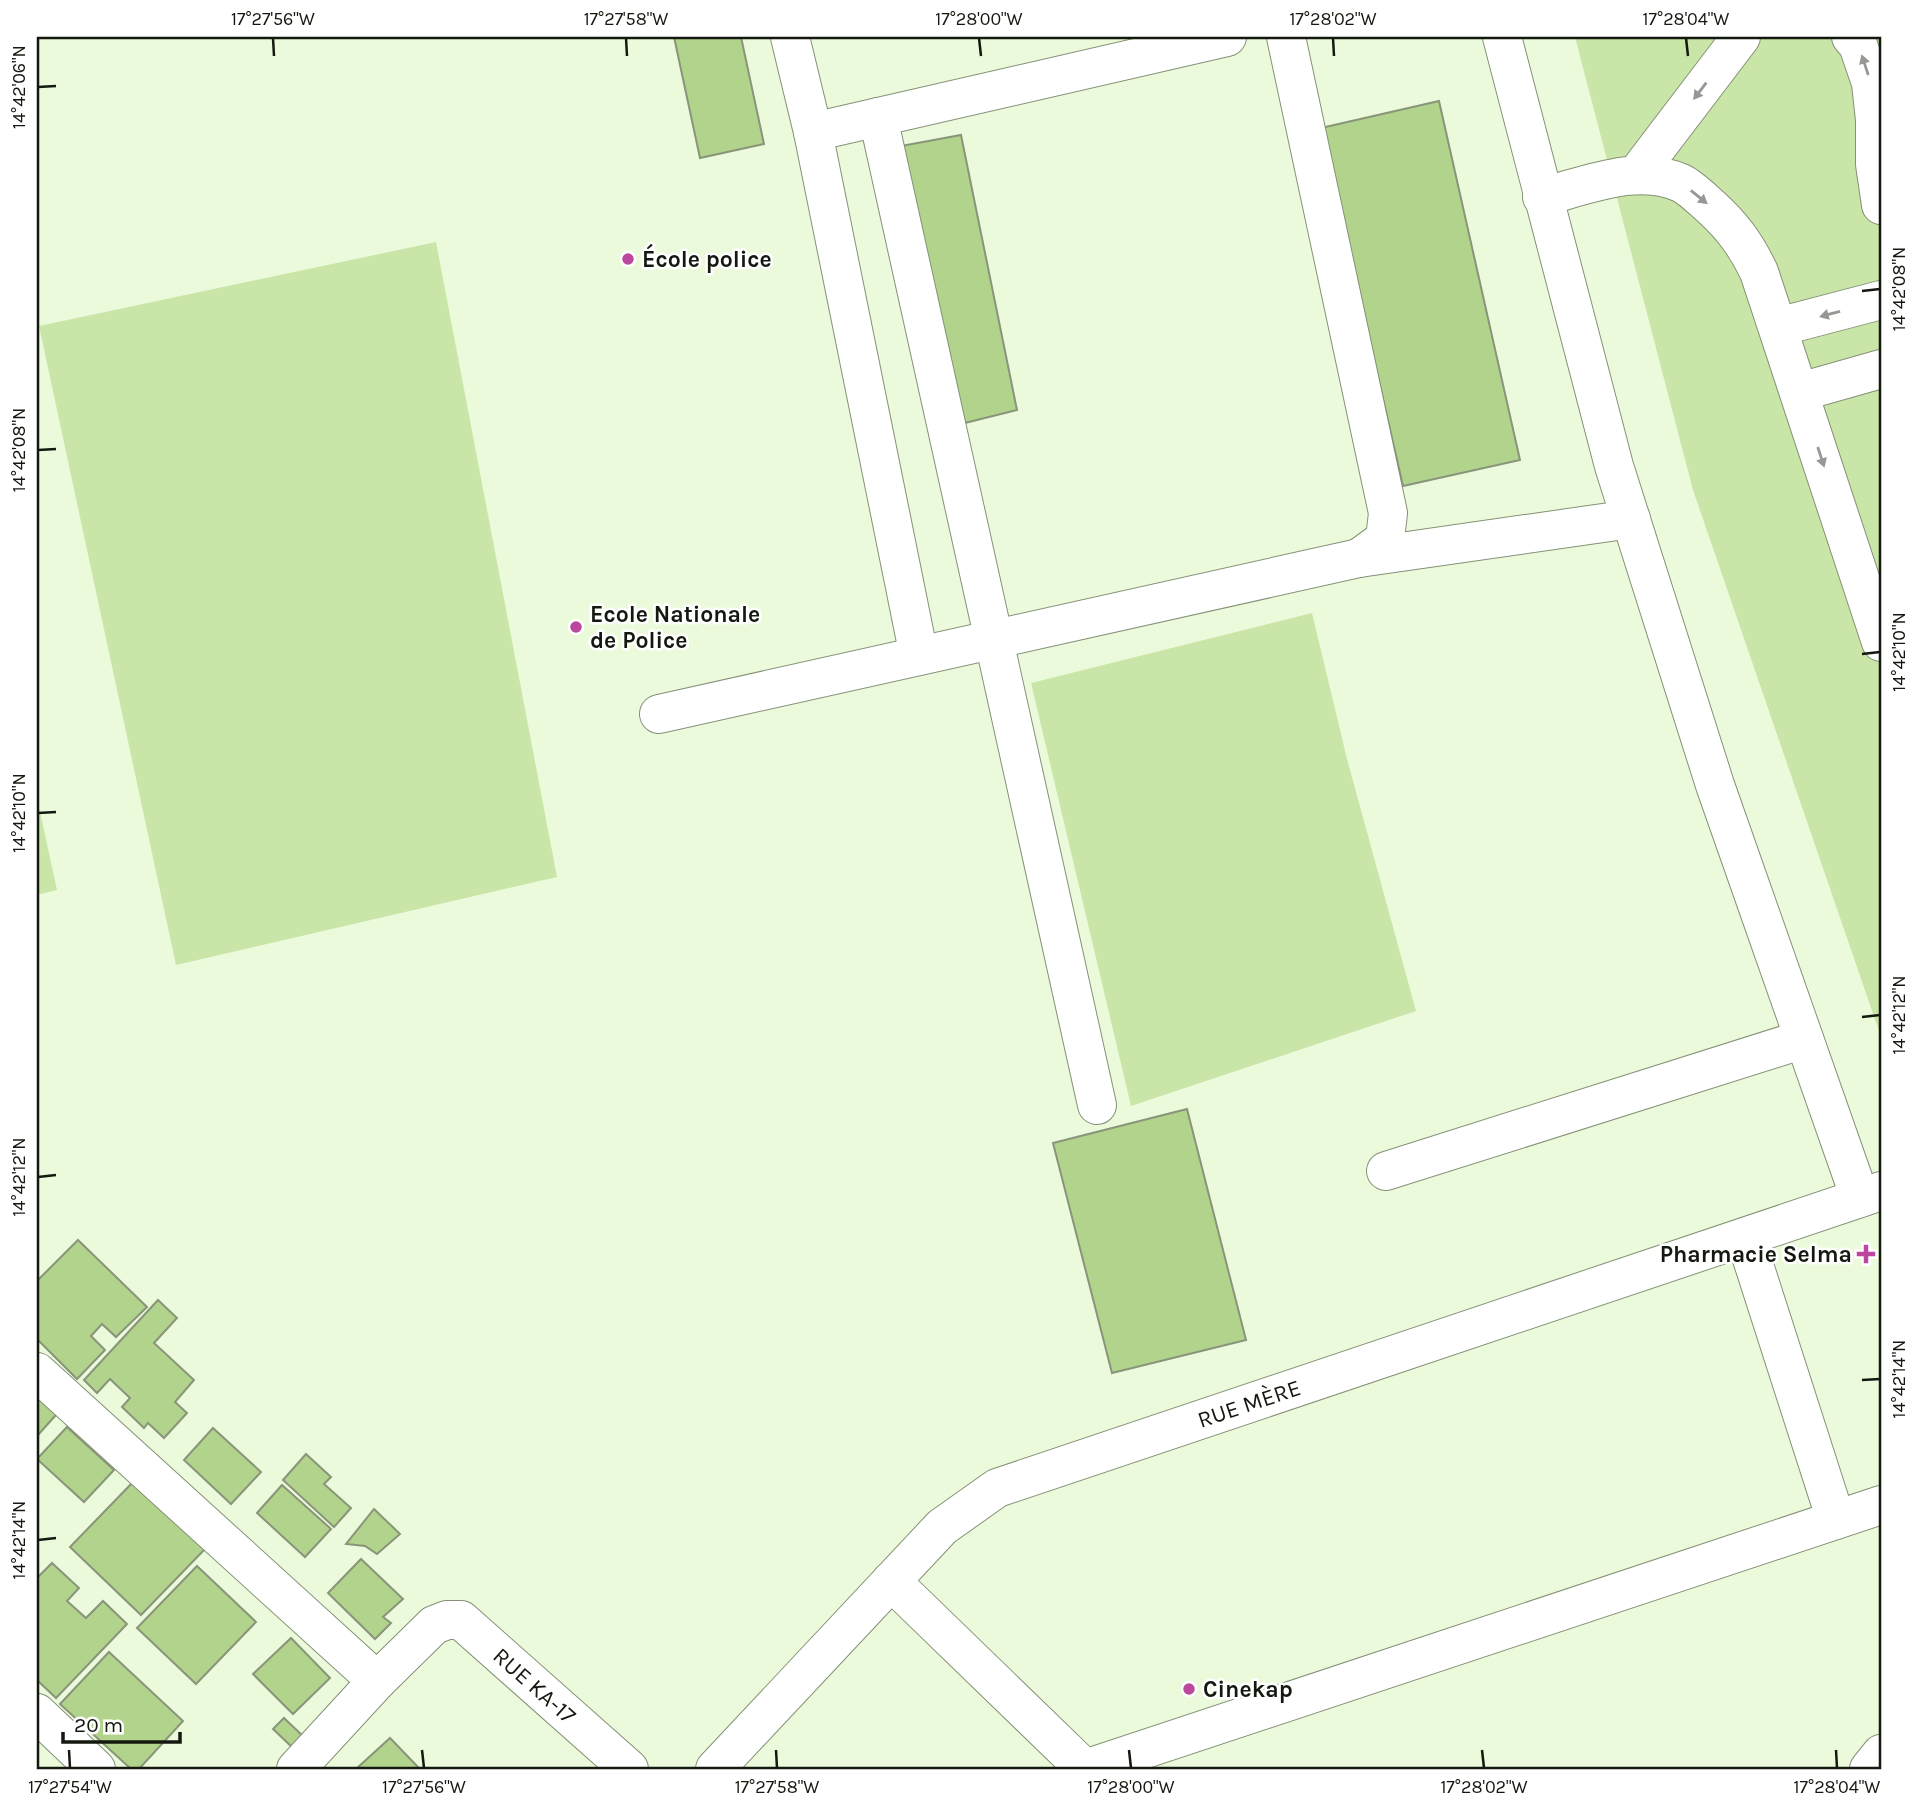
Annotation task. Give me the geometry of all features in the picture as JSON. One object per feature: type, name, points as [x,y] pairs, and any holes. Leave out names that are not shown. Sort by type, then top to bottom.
[{"type":"street","points":[[790,37],[813,132],[919,656]]},
{"type":"street","points":[[813,132],[1227,37]]},
{"type":"street","points":[[1286,37],[1388,513],[1385,539],[1359,558]]},
{"type":"street","points":[[1502,37],[1614,466],[1715,785],[1804,1040],[1870,1195]]},
{"type":"street","points":[[1636,175],[1741,37]]},
{"type":"street","points":[[1851,37],[1858,45],[1871,83],[1875,120],[1875,163],[1881,205]]},
{"type":"street","points":[[878,117],[1097,1105]]},
{"type":"street","points":[[1542,197],[1612,179],[1636,175],[1661,176],[1682,184],[1731,225],[1747,247],[1759,272],[1881,642]]},
{"type":"street","points":[[1778,327],[1881,300]]},
{"type":"street","points":[[1800,392],[1881,369]]},
{"type":"street","points":[[660,713],[1359,558],[1631,519]]},
{"type":"street","points":[[1386,1171],[1804,1040]]},
{"type":"street","name":"RUE MÈRE","points":[[715,1769],[942,1527],[997,1489],[1870,1195]]},
{"type":"street","points":[[1745,1237],[1836,1520]]},
{"type":"street","points":[[37,1372],[377,1681],[296,1769]]},
{"type":"street","points":[[891,1581],[1085,1769],[1881,1505]]},
{"type":"street","name":"RUE KA-17","points":[[377,1681],[434,1625],[447,1620],[461,1620],[629,1769]]},
{"type":"street","points":[[37,1713],[96,1769]]},
{"type":"street","points":[[1869,1769],[1881,1754]]},
{"type":"green space","points":[[1575,37],[1881,37],[1881,1037],[1693,490]]},
{"type":"green space","points":[[436,242],[557,877],[176,965],[39,326]]},
{"type":"green space","points":[[1312,613],[1347,759],[1416,1011],[1131,1106],[1031,683]]},
{"type":"green space","points":[[37,798],[57,890],[37,895]]},
{"type":"building","points":[[674,37],[741,37],[764,144],[700,158]]},
{"type":"building","points":[[1439,101],[1520,460],[1403,486],[1321,128]]},
{"type":"building","points":[[961,135],[1017,410],[957,425],[901,146]]},
{"type":"building","points":[[1187,1109],[1246,1340],[1112,1373],[1053,1143]]},
{"type":"building","points":[[78,1240],[147,1307],[116,1337],[102,1324],[91,1336],[105,1350],[77,1379],[37,1339],[37,1281]]},
{"type":"building","points":[[158,1300],[177,1318],[154,1343],[194,1380],[175,1402],[187,1413],[164,1438],[148,1423],[144,1428],[122,1407],[130,1398],[110,1379],[97,1393],[84,1380]]},
{"type":"building","points":[[37,1384],[63,1407],[38,1435],[37,1434]]},
{"type":"building","points":[[67,1427],[114,1470],[84,1502],[37,1459]]},
{"type":"building","points":[[213,1428],[261,1472],[231,1504],[184,1460]]},
{"type":"building","points":[[306,1454],[331,1477],[324,1484],[351,1508],[334,1527],[283,1480]]},
{"type":"building","points":[[134,1481],[205,1549],[141,1615],[70,1547]]},
{"type":"building","points":[[282,1485],[331,1529],[305,1557],[257,1513]]},
{"type":"building","points":[[374,1509],[400,1534],[377,1554],[365,1546],[346,1544]]},
{"type":"building","points":[[361,1559],[403,1599],[383,1617],[391,1623],[375,1639],[328,1593]]},
{"type":"building","points":[[52,1563],[79,1588],[67,1601],[86,1618],[103,1601],[127,1624],[56,1698],[37,1680],[37,1578]]},
{"type":"building","points":[[197,1566],[256,1622],[196,1684],[137,1628]]},
{"type":"building","points":[[291,1638],[330,1678],[293,1714],[253,1674]]},
{"type":"building","points":[[109,1652],[183,1721],[139,1769],[131,1769],[60,1704]]},
{"type":"building","points":[[284,1718],[305,1738],[294,1749],[273,1729]]},
{"type":"building","points":[[390,1738],[418,1767],[416,1769],[356,1769]]},
{"type":"place","name":"École police","points":[[628,259]]},
{"type":"place","name":"Ecole Nationale de Police","points":[[576,627]]},
{"type":"place","name":"Pharmacie Selma","points":[[1866,1254]]},
{"type":"place","name":"Cinekap","points":[[1189,1689]]}]
